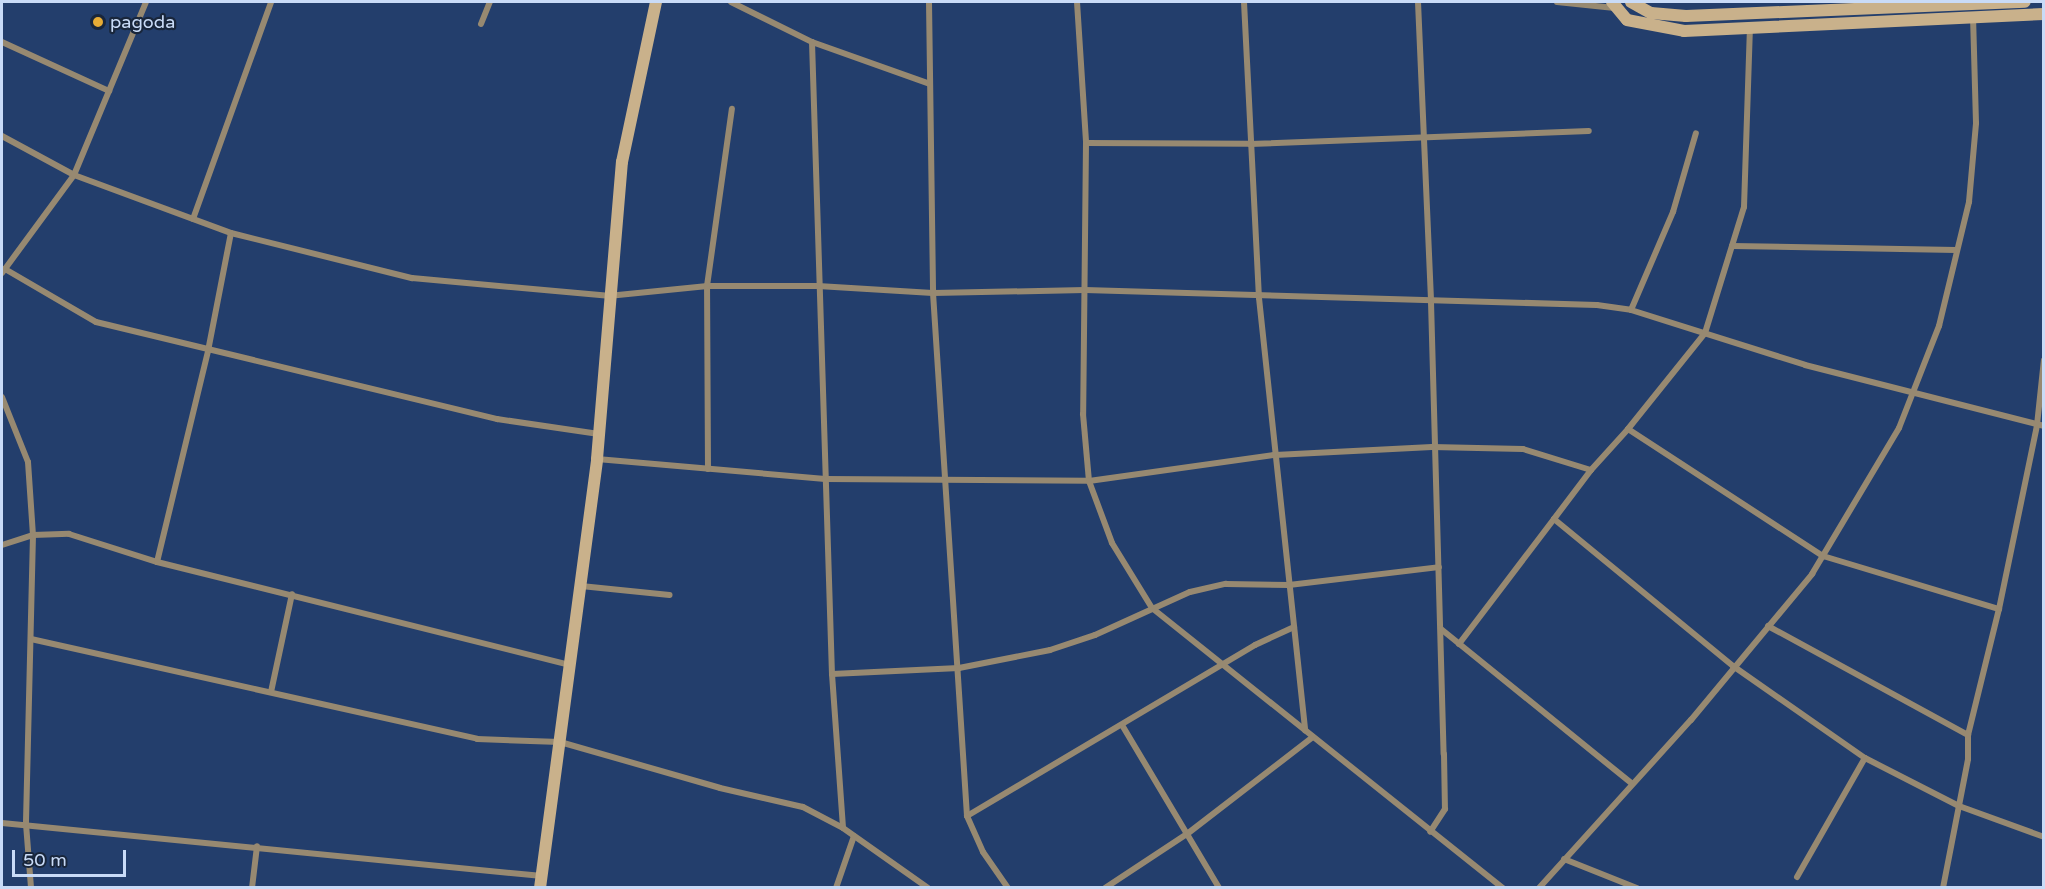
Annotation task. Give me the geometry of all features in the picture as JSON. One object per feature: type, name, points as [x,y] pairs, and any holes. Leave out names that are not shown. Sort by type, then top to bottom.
[{"type":"street","points":[[146,2],[74,175],[3,271],[96,322],[208,351],[497,419],[599,434]]},
{"type":"street","points":[[193,219],[271,2]]},
{"type":"street","points":[[481,24],[490,2]]},
{"type":"street","points":[[2,823],[257,846],[541,882],[597,459],[608,296],[622,162],[656,2]]},
{"type":"street","points":[[731,2],[812,42],[882,64],[930,84]]},
{"type":"street","points":[[928,2],[933,292],[967,816],[983,852],[1008,888]]},
{"type":"street","points":[[1077,2],[1086,143],[1083,403],[1089,481],[1112,543],[1152,608],[1503,888]]},
{"type":"street","points":[[1244,2],[1259,298],[1305,731]]},
{"type":"street","points":[[1418,2],[1422,138],[1431,302],[1432,447],[1439,567],[1445,809],[1430,832]]},
{"type":"street","points":[[1557,2],[1613,5],[1628,20],[1649,27],[1684,31],[2043,14]]},
{"type":"street","points":[[1631,2],[1651,13],[1686,16],[2025,2]]},
{"type":"street","points":[[1540,887],[1631,783],[1691,720],[1823,556],[1859,502],[1915,394],[1939,326],[1969,202],[1976,123],[1973,17]]},
{"type":"street","points":[[1459,644],[1591,470],[1628,429],[1705,333],[1744,207],[1750,29]]},
{"type":"street","points":[[2,42],[109,90]]},
{"type":"street","points":[[812,42],[832,674],[843,828]]},
{"type":"street","points":[[708,469],[707,286],[732,109]]},
{"type":"street","points":[[1086,143],[1250,144],[1589,131]]},
{"type":"street","points":[[1631,310],[1673,212],[1696,133]]},
{"type":"street","points":[[2,136],[74,175],[231,233],[412,278],[608,296],[707,286],[818,286],[933,292],[1085,290],[1259,298],[1431,302],[1540,301],[1631,310],[1915,394],[2040,426]]},
{"type":"street","points":[[157,562],[208,351],[231,233]]},
{"type":"street","points":[[1732,246],[1956,250]]},
{"type":"street","points":[[1943,888],[1968,759],[1968,735],[2040,426],[2043,360]]},
{"type":"street","points":[[2,397],[28,462],[33,534],[26,824],[31,888]]},
{"type":"street","points":[[1628,429],[1823,556],[1999,609]]},
{"type":"street","points":[[597,459],[825,479],[946,482],[1089,481],[1275,455],[1432,447],[1523,449],[1591,470]]},
{"type":"street","points":[[1554,519],[1733,666],[1865,758],[1959,806],[2043,837]]},
{"type":"street","points":[[2,545],[33,534],[69,534],[157,562],[570,665]]},
{"type":"street","points":[[832,674],[959,668],[1050,650],[1095,635],[1190,592],[1226,584],[1289,585],[1439,567]]},
{"type":"street","points":[[580,586],[670,595]]},
{"type":"street","points":[[271,692],[292,594]]},
{"type":"street","points":[[1768,626],[1968,735]]},
{"type":"street","points":[[967,816],[1223,665],[1294,627]]},
{"type":"street","points":[[1440,628],[1631,783]]},
{"type":"street","points":[[31,639],[477,739],[560,742],[720,788],[803,807],[843,828],[928,888]]},
{"type":"street","points":[[1122,725],[1219,888]]},
{"type":"street","points":[[1105,888],[1187,834],[1313,737]]},
{"type":"street","points":[[1797,877],[1865,758]]},
{"type":"street","points":[[836,888],[854,836]]},
{"type":"street","points":[[252,888],[257,846]]},
{"type":"street","points":[[1564,859],[1637,888]]},
{"type":"place","name":"pagoda","points":[[98,22]]}]
